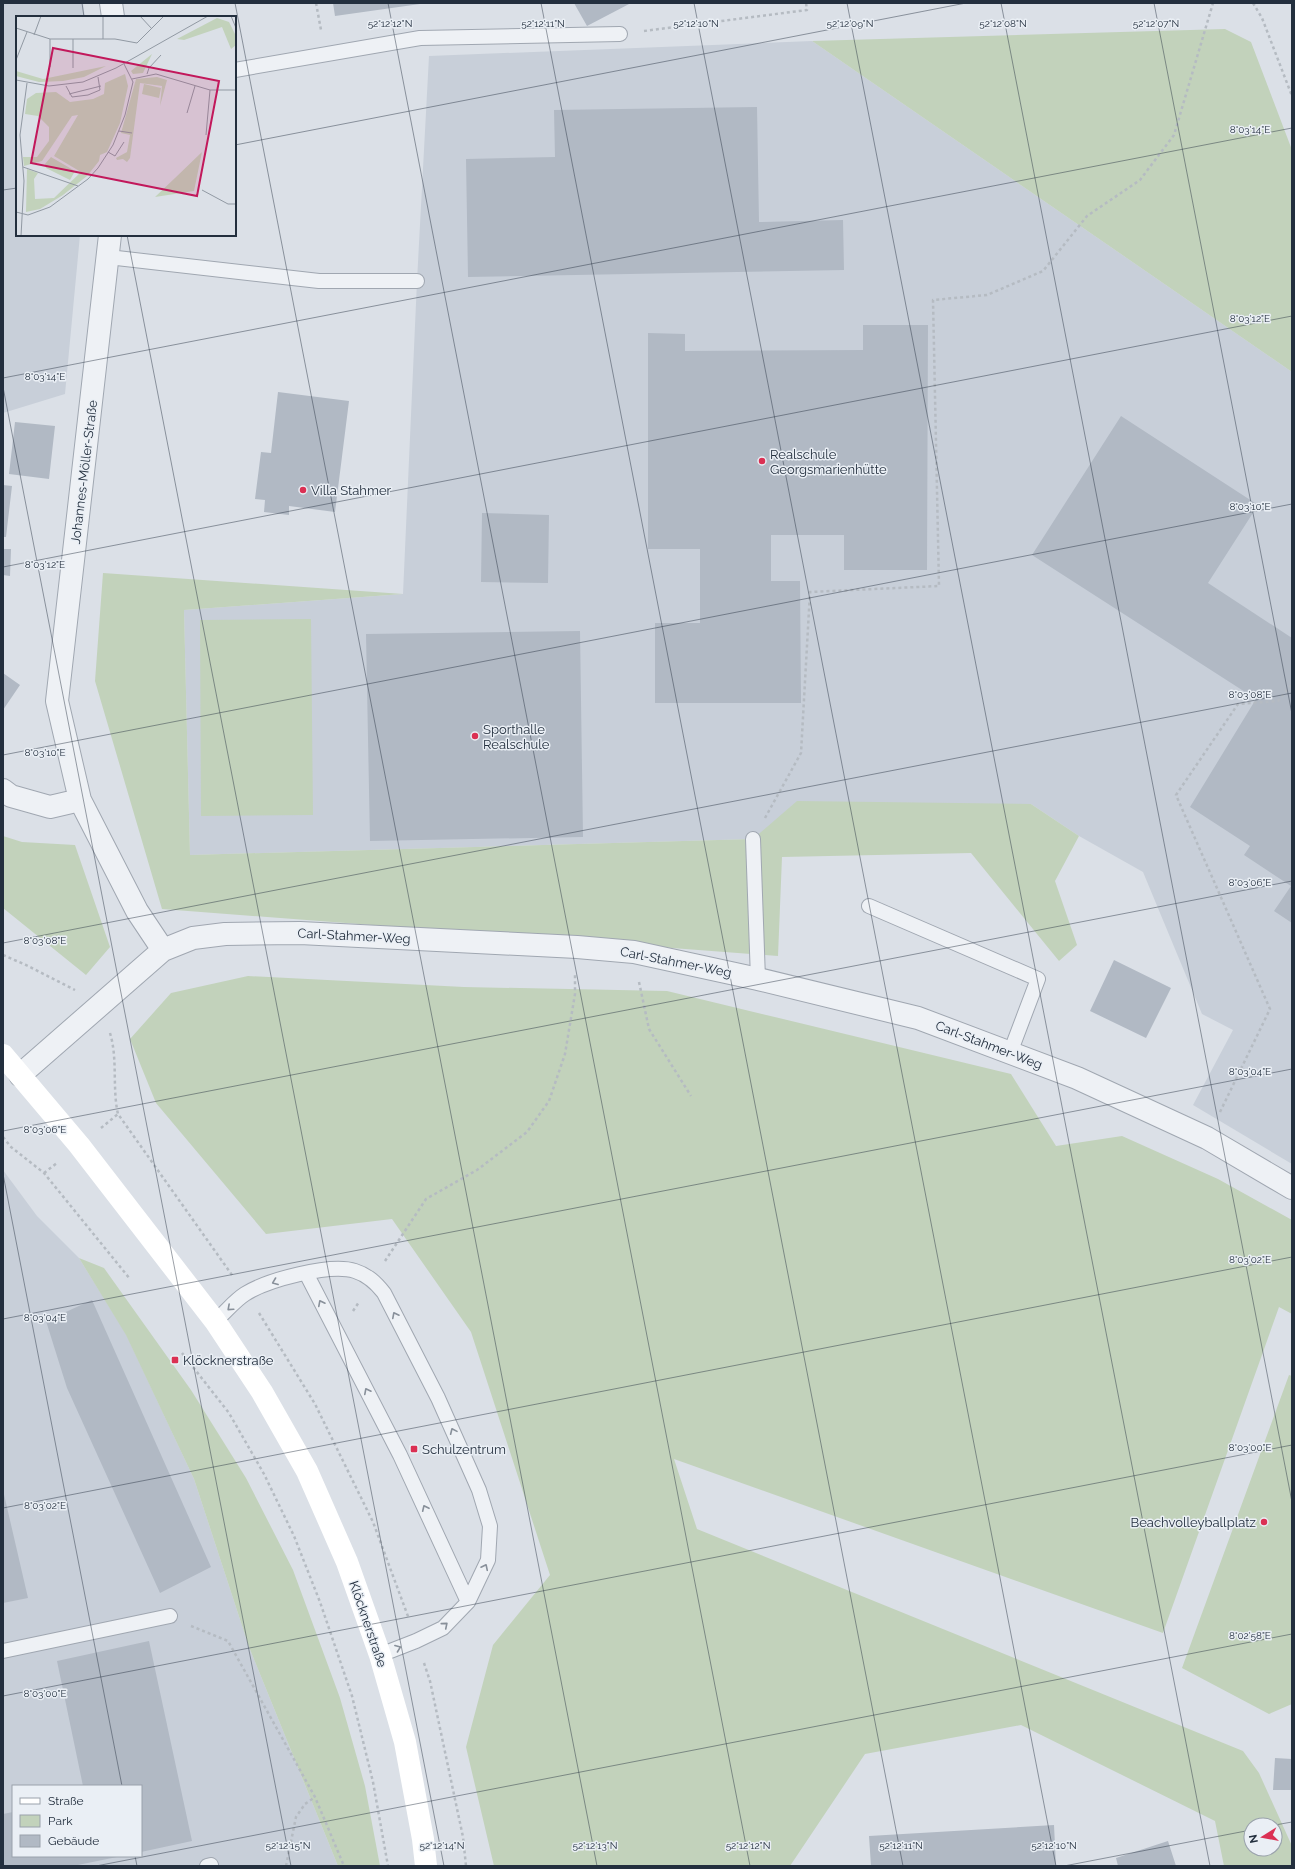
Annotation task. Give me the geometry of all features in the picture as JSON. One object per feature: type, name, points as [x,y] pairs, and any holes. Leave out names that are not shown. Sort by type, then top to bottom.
[{"type":"main road","name":"Klöcknerstraße","points":[[3,1055],[79,1145],[215,1321],[262,1392],[307,1471],[347,1562],[380,1655],[405,1742],[423,1838],[426,1866]]},
{"type":"street","points":[[111,3],[113,16]]},
{"type":"street","name":"Johannes-Möller-Straße","points":[[110,236],[57,701],[80,800],[137,911],[163,950]]},
{"type":"street","points":[[3,790],[11,796],[50,807],[80,800]]},
{"type":"street","name":"Carl-Stahmer-Weg","points":[[20,1075],[163,950],[193,938],[225,934],[300,933],[576,947],[634,952],[758,979],[918,1018],[1077,1078],[1207,1138],[1292,1188]]},
{"type":"lane","points":[[236,70],[420,38],[620,34]]},
{"type":"lane","points":[[108,257],[319,281],[417,281]]},
{"type":"lane","points":[[753,839],[758,979]]},
{"type":"lane","points":[[869,906],[1038,979],[1010,1053]]},
{"type":"lane","points":[[215,1321],[245,1294],[278,1281],[306,1272],[330,1268],[355,1271],[374,1280],[384,1293],[438,1398],[479,1490],[490,1526],[488,1560],[468,1602],[443,1628],[416,1641],[380,1655]]},
{"type":"lane","points":[[306,1272],[400,1455],[468,1602]]},
{"type":"lane","points":[[3,1651],[170,1616]]},
{"type":"path","points":[[620,34],[807,10],[806,3]]},
{"type":"path","points":[[753,839],[801,753],[810,592],[939,586],[933,300],[987,295],[1043,271],[1087,216],[1140,180],[1174,135],[1213,3]]},
{"type":"path","points":[[1254,3],[1262,18],[1292,96]]},
{"type":"path","points":[[1207,1138],[1270,1009],[1176,796],[1238,704],[1278,702],[1292,684]]},
{"type":"path","points":[[337,1333],[374,1280],[390,1251],[426,1199],[477,1170],[527,1132],[549,1101],[565,1054],[575,994],[576,947]]},
{"type":"path","points":[[634,952],[649,1029],[692,1096]]},
{"type":"path","points":[[3,1137],[11,1146],[44,1173],[130,1279]]},
{"type":"path","points":[[182,1353],[229,1413],[264,1474],[294,1536],[320,1602],[352,1696],[373,1782],[388,1866]]},
{"type":"path","points":[[170,1616],[228,1641],[315,1797],[344,1866]]},
{"type":"path","points":[[286,1866],[296,1817],[305,1804],[315,1797]]},
{"type":"shaded area","points":[[3,3],[83,3],[85,16],[16,16],[16,236],[80,236],[65,394],[3,413]]},
{"type":"shaded area","points":[[812,41],[1292,372],[1292,1164],[1193,1105],[1233,1030],[1202,1014],[1143,872],[1079,836],[1031,804],[753,839],[190,855],[184,610],[403,594],[429,56]]},
{"type":"shaded area","points":[[3,1170],[37,1216],[79,1258],[126,1334],[194,1479],[249,1647],[338,1866],[3,1866]]},
{"type":"green space","points":[[1225,29],[1251,42],[1292,150],[1292,372],[812,41]]},
{"type":"green space","points":[[103,573],[403,594],[184,610],[190,855],[753,839],[797,801],[1031,804],[1079,836],[1055,881],[1077,945],[1059,961],[971,853],[782,857],[778,956],[162,909],[95,681]]},
{"type":"green space","points":[[311,619],[313,815],[201,816],[200,620]]},
{"type":"green space","points":[[3,836],[22,842],[75,845],[110,947],[86,975],[3,908]]},
{"type":"green space","points":[[248,976],[464,987],[667,991],[1011,1074],[1056,1146],[1122,1136],[1218,1179],[1292,1220],[1292,1314],[1279,1307],[1163,1633],[674,1459],[697,1529],[1243,1751],[1259,1773],[1279,1817],[1243,1817],[1243,1857],[1283,1857],[1283,1826],[1292,1846],[1292,1866],[1224,1866],[1215,1821],[1021,1725],[865,1754],[790,1866],[494,1866],[466,1747],[493,1645],[550,1575],[471,1332],[392,1219],[266,1234],[156,1103],[130,1039],[171,993]]},
{"type":"green space","points":[[79,1258],[104,1268],[191,1390],[246,1478],[293,1570],[340,1698],[365,1786],[380,1866],[338,1866],[249,1647],[194,1479],[126,1335]]},
{"type":"green space","name":"Beachvolleyballplatz","points":[[1289,1375],[1292,1376],[1292,1704],[1269,1714],[1182,1668]]},
{"type":"building","points":[[333,3],[420,3],[420,4],[335,16]]},
{"type":"building","points":[[574,3],[631,3],[587,26]]},
{"type":"building","points":[[757,107],[759,222],[843,220],[844,270],[468,277],[466,159],[555,157],[554,110]]},
{"type":"building","points":[[863,325],[928,325],[927,570],[844,570],[844,535],[771,535],[771,581],[800,581],[801,703],[655,703],[655,623],[700,623],[700,549],[648,549],[648,333],[685,334],[685,351],[863,350]]},
{"type":"building","points":[[278,392],[349,401],[335,512],[289,506],[289,515],[264,512],[265,500],[255,499],[261,452],[271,453]]},
{"type":"building","points":[[1121,416],[1258,505],[1208,583],[1292,638],[1292,923],[1274,911],[1291,886],[1244,855],[1250,846],[1190,807],[1256,699],[1032,555]]},
{"type":"building","points":[[15,422],[55,426],[49,479],[9,474]]},
{"type":"building","points":[[3,485],[12,486],[6,537],[3,537]]},
{"type":"building","points":[[482,513],[549,515],[548,583],[481,582]]},
{"type":"building","points":[[3,549],[11,549],[10,576],[3,575]]},
{"type":"building","name":"Sporthalle Realschule","points":[[580,631],[583,837],[370,841],[366,634]]},
{"type":"building","points":[[3,673],[20,685],[3,710]]},
{"type":"building","points":[[1114,960],[1171,988],[1146,1038],[1090,1011]]},
{"type":"building","points":[[92,1300],[211,1567],[160,1593],[67,1388],[46,1321]]},
{"type":"building","points":[[3,1490],[28,1598],[3,1603]]},
{"type":"building","points":[[149,1641],[192,1841],[142,1852],[142,1785],[83,1785],[57,1661]]},
{"type":"building","points":[[1275,1758],[1292,1759],[1292,1790],[1273,1790]]},
{"type":"building","points":[[12,1812],[12,1857],[117,1857],[73,1866],[3,1866],[3,1814]]},
{"type":"building","points":[[1054,1825],[1056,1866],[871,1866],[869,1836]]},
{"type":"building","points":[[1168,1841],[1176,1866],[1118,1866],[1116,1858]]},
{"type":"place","name":"Realschule Georgsmarienhütte","points":[[762,461]]},
{"type":"place","name":"Villa Stahmer","points":[[303,490]]},
{"type":"place","name":"Sporthalle Realschule","points":[[475,736]]},
{"type":"place","name":"Klöcknerstraße","points":[[175,1360]]},
{"type":"place","name":"Schulzentrum","points":[[414,1449]]},
{"type":"place","name":"Beachvolleyballplatz","points":[[1264,1522]]}]
